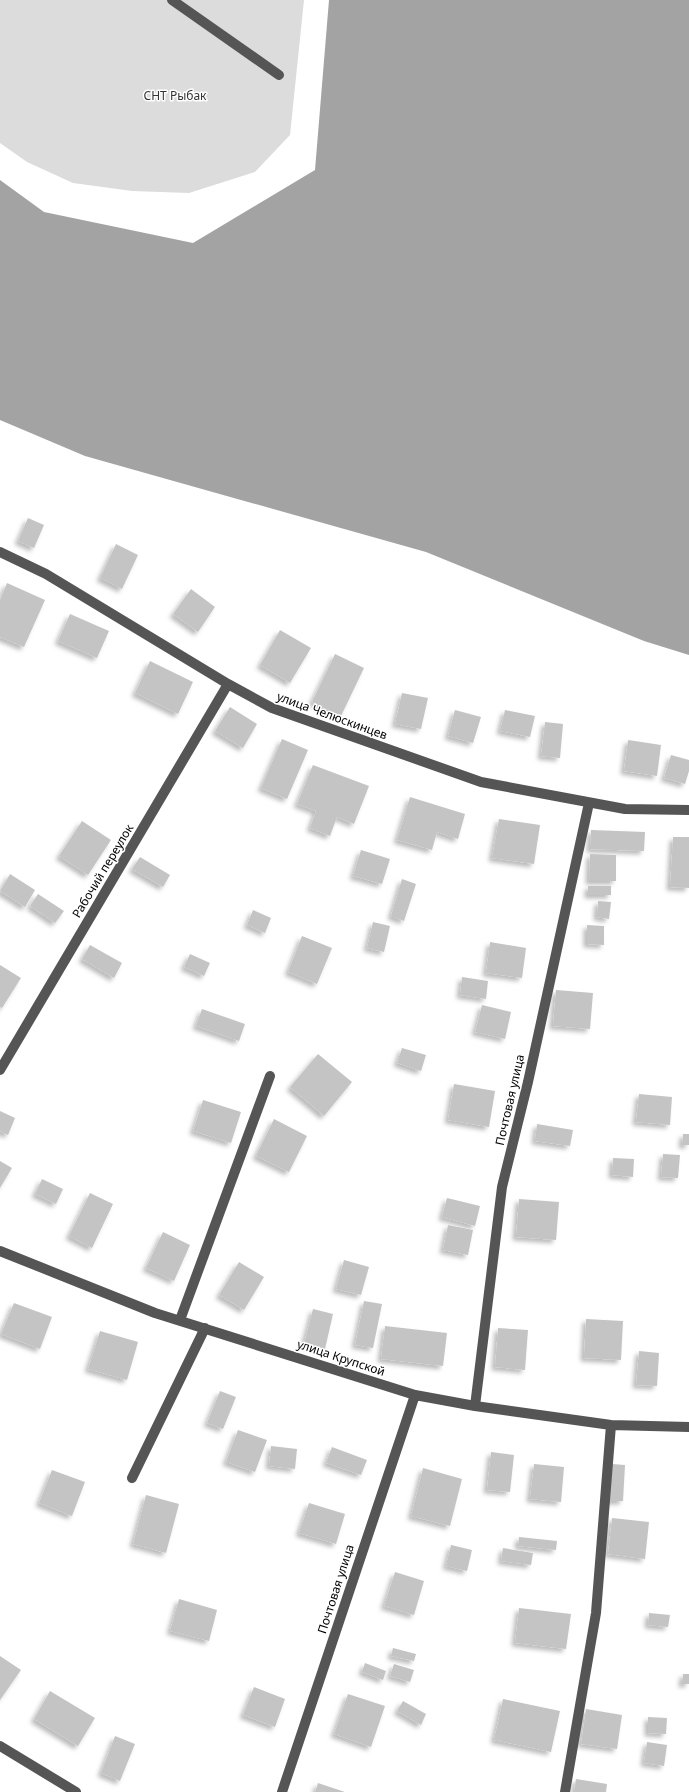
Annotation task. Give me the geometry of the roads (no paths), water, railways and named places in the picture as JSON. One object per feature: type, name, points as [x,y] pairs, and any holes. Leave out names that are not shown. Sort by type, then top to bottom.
[{"type":"street","points":[[172,0],[279,75]]},
{"type":"street","name":"улица Челюскинцев","points":[[0,552],[46,574],[228,684],[272,708],[481,782],[625,809],[689,810]]},
{"type":"street","name":"Рабочий переулок","points":[[0,1070],[228,684]]},
{"type":"street","name":"Почтовая улица","points":[[475,1406],[502,1187],[528,1082],[589,802]]},
{"type":"street","points":[[180,1320],[270,1076]]},
{"type":"street","name":"улица Крупской","points":[[0,1251],[155,1312],[415,1395],[475,1406],[611,1425],[689,1427]]},
{"type":"street","points":[[132,1478],[205,1328]]},
{"type":"street","name":"Почтовая улица","points":[[282,1792],[415,1395]]},
{"type":"street","points":[[565,1792],[596,1613],[611,1425]]},
{"type":"street","points":[[0,1746],[76,1792]]},
{"type":"park label","name":"СНТ Рыбак","points":[[175,96]]}]
